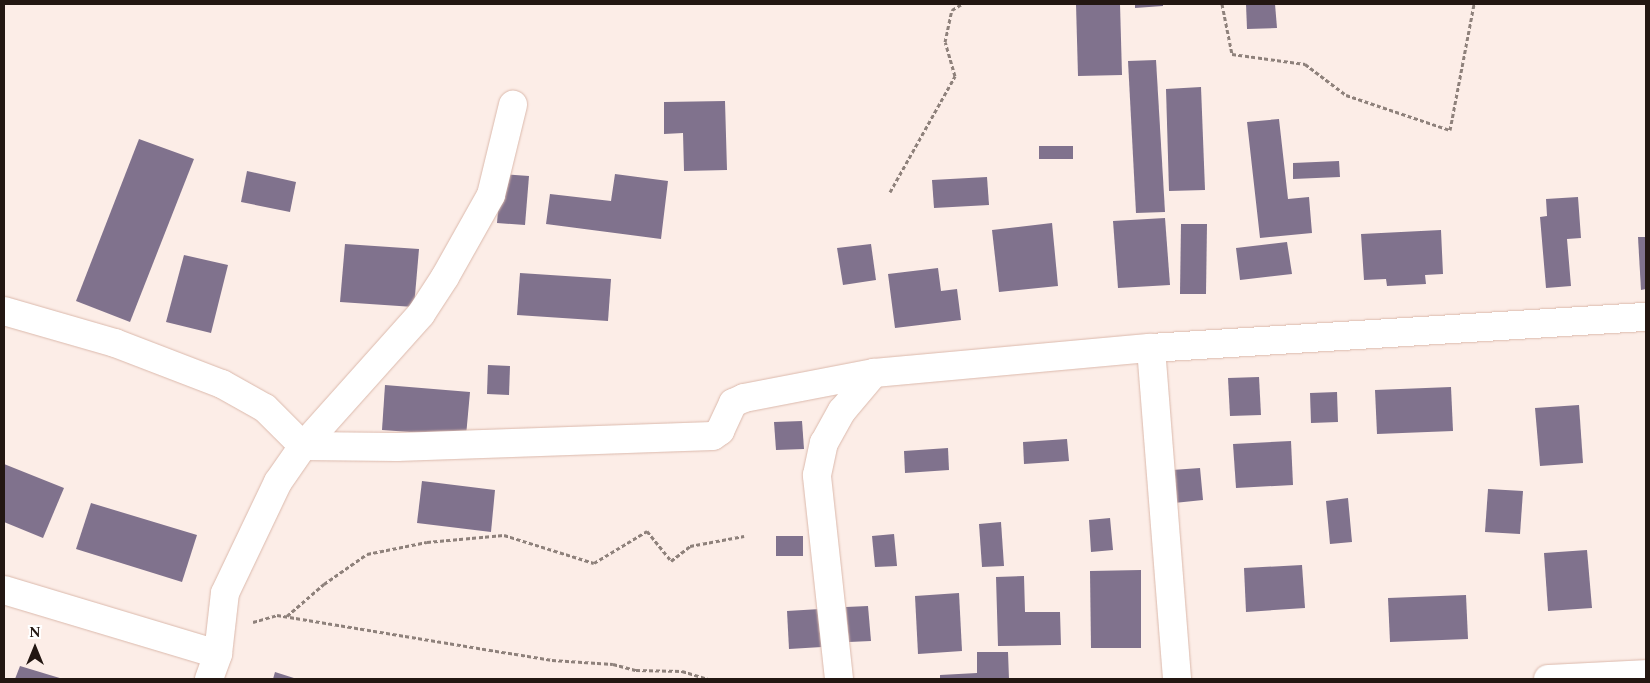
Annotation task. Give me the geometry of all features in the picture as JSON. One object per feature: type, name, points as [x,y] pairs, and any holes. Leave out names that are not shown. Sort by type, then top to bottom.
[{"type":"street","points":[[209,679],[219,643],[225,593],[278,482],[303,446],[421,314],[445,277],[491,195],[513,105]]},
{"type":"street","points":[[4,311],[115,343],[222,384],[265,408],[303,446],[453,446],[712,436],[720,431],[733,403],[744,398],[874,374],[1152,348],[1646,317]]},
{"type":"street","points":[[1152,348],[1177,679]]},
{"type":"street","points":[[839,679],[818,475],[824,443],[842,411],[874,374]]},
{"type":"street","points":[[4,590],[219,643]]},
{"type":"street","points":[[1548,679],[1646,674]]},
{"type":"path","points":[[890,192],[955,76],[944,42],[952,10],[962,4]]},
{"type":"path","points":[[1222,4],[1232,54],[1305,64],[1346,95],[1450,130],[1474,4]]},
{"type":"path","points":[[287,617],[324,584],[367,554],[427,542],[504,535],[594,563],[647,531],[671,561],[690,546],[744,536]]},
{"type":"path","points":[[219,643],[277,615],[552,660],[613,664],[636,670],[682,671],[708,679]]},
{"type":"building","points":[[1076,4],[1120,4],[1122,75],[1078,76]]},
{"type":"building","points":[[1135,4],[1163,4],[1163,6],[1135,8]]},
{"type":"building","points":[[1246,4],[1275,4],[1277,28],[1247,29]]},
{"type":"building","points":[[1156,60],[1165,212],[1136,213],[1128,61]]},
{"type":"building","points":[[1201,87],[1205,190],[1169,191],[1166,89]]},
{"type":"building","points":[[725,101],[727,170],[684,171],[683,133],[664,134],[664,102]]},
{"type":"building","points":[[1279,119],[1288,199],[1309,197],[1312,233],[1260,238],[1247,122]]},
{"type":"building","points":[[139,139],[194,159],[130,322],[76,301]]},
{"type":"building","points":[[1039,146],[1073,146],[1073,159],[1039,159]]},
{"type":"building","points":[[1339,161],[1340,177],[1293,179],[1293,163]]},
{"type":"building","points":[[247,171],[296,182],[290,212],[241,202]]},
{"type":"building","points":[[501,174],[529,176],[525,225],[497,223]]},
{"type":"building","points":[[615,174],[668,181],[661,239],[546,224],[550,194],[611,201]]},
{"type":"building","points":[[987,177],[989,205],[934,208],[932,180]]},
{"type":"building","points":[[1578,197],[1581,238],[1567,239],[1571,286],[1546,288],[1540,217],[1547,216],[1546,199]]},
{"type":"building","points":[[1165,218],[1170,285],[1118,288],[1113,221]]},
{"type":"building","points":[[1052,223],[1058,286],[999,292],[992,230]]},
{"type":"building","points":[[1181,224],[1207,224],[1206,294],[1180,294]]},
{"type":"building","points":[[1441,230],[1443,274],[1425,275],[1426,284],[1387,286],[1386,279],[1364,280],[1361,234]]},
{"type":"building","points":[[1638,237],[1646,237],[1646,289],[1641,290]]},
{"type":"building","points":[[1287,242],[1292,274],[1240,280],[1236,248]]},
{"type":"building","points":[[345,244],[419,249],[414,307],[340,302]]},
{"type":"building","points":[[871,244],[876,280],[843,285],[837,248]]},
{"type":"building","points":[[184,255],[228,265],[211,333],[166,322]]},
{"type":"building","points":[[938,268],[941,291],[957,289],[961,320],[895,328],[888,274]]},
{"type":"building","points":[[520,273],[611,279],[608,321],[517,315]]},
{"type":"building","points":[[488,365],[510,366],[509,395],[487,394]]},
{"type":"building","points":[[1259,377],[1261,415],[1230,416],[1228,378]]},
{"type":"building","points":[[385,385],[470,392],[466,436],[382,430]]},
{"type":"building","points":[[1451,387],[1453,431],[1377,434],[1375,390]]},
{"type":"building","points":[[1337,392],[1338,422],[1311,423],[1310,393]]},
{"type":"building","points":[[1579,405],[1583,463],[1540,466],[1535,408]]},
{"type":"building","points":[[802,421],[804,449],[776,450],[774,422]]},
{"type":"building","points":[[1067,439],[1069,461],[1024,464],[1023,442]]},
{"type":"building","points":[[1291,441],[1293,485],[1236,488],[1233,444]]},
{"type":"building","points":[[948,448],[949,470],[905,473],[904,451]]},
{"type":"building","points":[[4,464],[64,488],[43,538],[4,522]]},
{"type":"building","points":[[1200,468],[1203,500],[1174,503],[1172,470]]},
{"type":"building","points":[[422,481],[495,490],[491,532],[417,523]]},
{"type":"building","points":[[1488,489],[1523,491],[1520,534],[1485,532]]},
{"type":"building","points":[[1348,498],[1352,542],[1330,544],[1326,501]]},
{"type":"building","points":[[91,503],[197,535],[182,582],[76,549]]},
{"type":"building","points":[[1110,518],[1113,550],[1091,552],[1089,520]]},
{"type":"building","points":[[1001,522],[1004,566],[982,567],[979,524]]},
{"type":"building","points":[[894,534],[897,566],[875,567],[872,536]]},
{"type":"building","points":[[776,536],[803,536],[803,556],[776,556]]},
{"type":"building","points":[[1587,550],[1592,608],[1548,611],[1544,553]]},
{"type":"building","points":[[1302,565],[1305,608],[1246,612],[1244,568]]},
{"type":"building","points":[[1141,570],[1141,648],[1091,648],[1090,571]]},
{"type":"building","points":[[1024,576],[1025,612],[1060,612],[1061,645],[998,646],[996,577]]},
{"type":"building","points":[[959,593],[962,651],[918,654],[915,596]]},
{"type":"building","points":[[1466,595],[1468,639],[1390,642],[1388,598]]},
{"type":"building","points":[[868,606],[871,641],[849,642],[846,607]]},
{"type":"building","points":[[820,609],[822,647],[789,649],[787,611]]},
{"type":"building","points":[[977,652],[1008,652],[1009,679],[940,679],[940,675],[977,673]]},
{"type":"building","points":[[20,666],[63,679],[15,679]]},
{"type":"building","points":[[275,672],[297,679],[273,679]]}]
